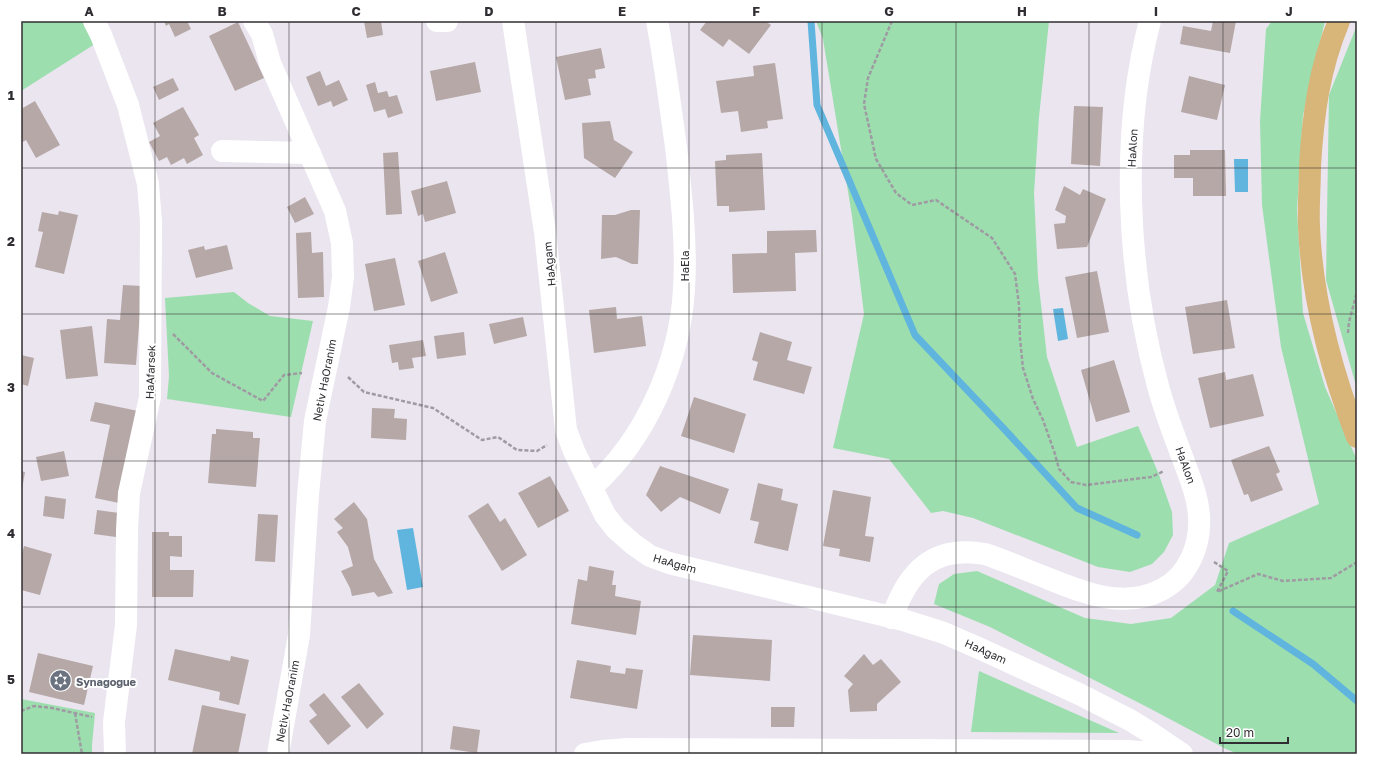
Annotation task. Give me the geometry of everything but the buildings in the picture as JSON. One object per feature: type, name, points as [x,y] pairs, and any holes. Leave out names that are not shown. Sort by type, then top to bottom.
[{"type":"main road","points":[[1339,21],[1325,60],[1316,101],[1311,146],[1309,227],[1312,263],[1322,322],[1336,377],[1357,436]]},
{"type":"street","name":"HaAfarsek","points":[[94,21],[101,35],[128,105],[148,184],[151,222],[150,397],[129,493],[126,625],[114,722],[115,754]]},
{"type":"street","name":"Netiv HaOranim","points":[[254,21],[262,34],[270,63],[334,211],[342,243],[343,278],[340,300],[314,429],[299,636],[278,754]]},
{"type":"street","points":[[437,21],[447,21]]},
{"type":"street","name":"HaAgam","points":[[513,21],[546,240],[566,430],[574,451],[606,515],[616,529],[650,556],[669,563],[919,625],[960,640],[1079,694],[1130,720],[1151,732],[1182,754]]},
{"type":"street","name":"HaEla","points":[[592,487],[621,457],[635,437],[647,415],[668,367],[682,315],[685,263],[681,201],[668,89],[656,21]]},
{"type":"street","name":"HaAlon","points":[[892,618],[911,578],[931,561],[943,555],[956,552],[970,551],[985,554],[1077,590],[1100,597],[1123,599],[1145,596],[1164,589],[1180,577],[1191,560],[1198,540],[1199,516],[1194,488],[1158,386],[1142,315],[1133,243],[1131,172],[1135,104],[1145,39],[1150,21]]},
{"type":"street","points":[[222,151],[310,154]]},
{"type":"street","points":[[586,754],[628,749],[1128,751],[1166,754]]},
{"type":"path","points":[[892,21],[868,78],[864,104],[876,159],[896,193],[912,205],[936,200],[992,238],[1015,274],[1019,305],[1023,368],[1033,399],[1043,420],[1055,454],[1058,469],[1071,482],[1086,485],[1152,477],[1184,461]]},
{"type":"path","points":[[151,323],[174,335],[212,373],[263,401],[284,375],[326,371],[347,377],[364,392],[433,408],[482,440],[498,437],[517,450],[537,451],[552,442],[566,430]]},
{"type":"path","points":[[1195,549],[1228,571],[1217,592],[1258,574],[1283,581],[1331,578],[1357,562]]},
{"type":"path","points":[[21,711],[34,706],[52,708],[114,722]]},
{"type":"path","points":[[75,713],[82,754]]},
{"type":"green space","points":[[21,21],[82,21],[95,44],[21,91]]},
{"type":"green space","points":[[816,21],[1049,21],[1039,117],[1034,193],[1038,278],[1047,357],[1077,447],[1138,426],[1158,472],[1172,512],[1173,535],[1164,552],[1152,564],[1130,572],[1098,567],[973,518],[943,511],[931,513],[889,459],[833,448],[864,314],[852,216],[823,39]]},
{"type":"green space","points":[[1272,21],[1325,21],[1303,115],[1297,210],[1303,313],[1325,387],[1357,460],[1357,754],[1238,754],[990,627],[934,604],[939,584],[954,574],[977,571],[1085,618],[1131,624],[1171,618],[1215,585],[1229,543],[1319,504],[1281,347],[1262,205],[1260,121],[1266,29]]},
{"type":"green space","points":[[1357,25],[1357,389],[1326,280],[1329,95]]},
{"type":"green space","points":[[234,292],[248,303],[270,316],[313,321],[291,417],[167,399],[169,376],[165,298]]},
{"type":"green space","points":[[979,671],[1119,733],[971,732]]},
{"type":"green space","points":[[21,699],[95,713],[92,754],[21,754]]},
{"type":"water","points":[[1234,159],[1248,159],[1248,192],[1235,192]]},
{"type":"water","points":[[1063,308],[1068,339],[1058,341],[1053,309]]},
{"type":"water","points":[[413,528],[423,587],[407,590],[397,530]]},
{"type":"waterway","points":[[811,21],[817,105],[915,335],[1077,508],[1137,535]]},
{"type":"waterway","points":[[1233,611],[1313,664],[1357,701]]},
{"type":"place","name":"Synagogue","points":[[61,681]]}]
